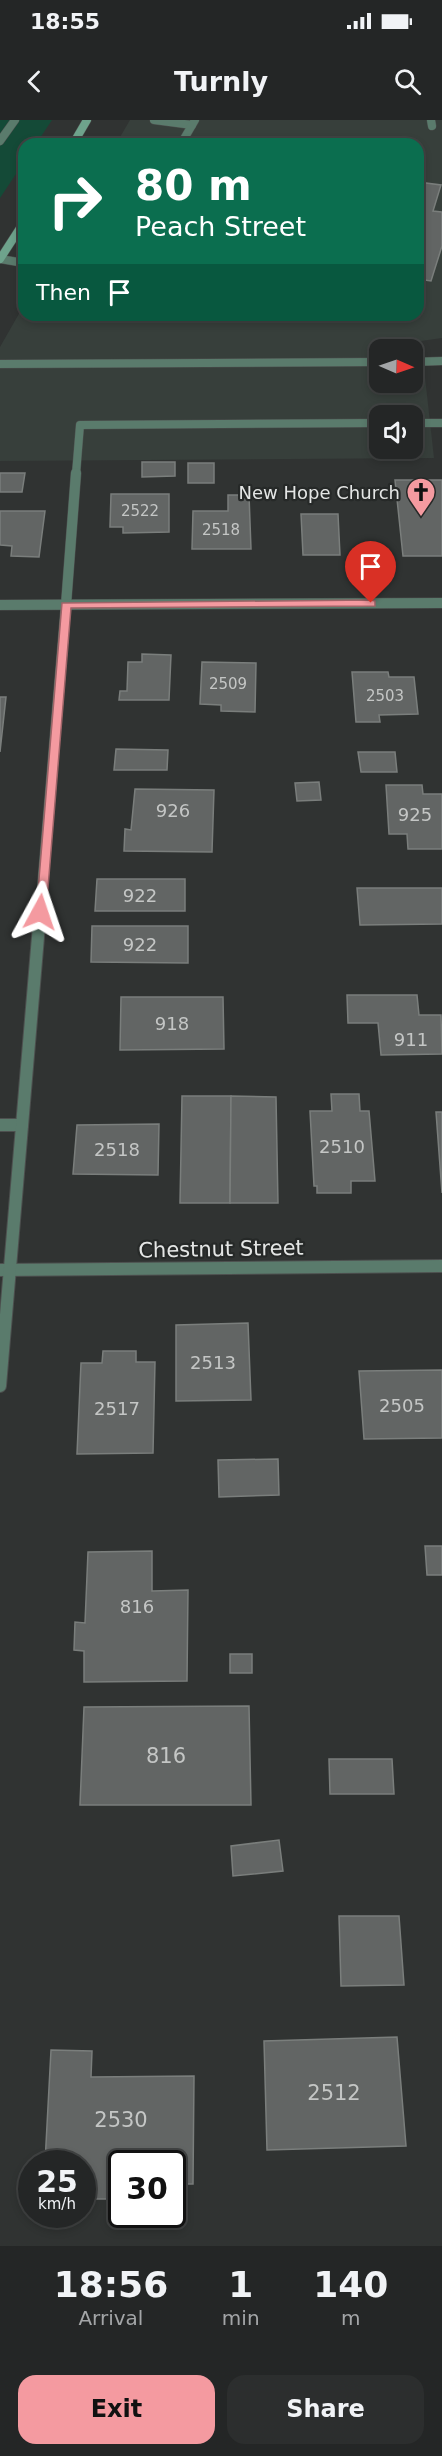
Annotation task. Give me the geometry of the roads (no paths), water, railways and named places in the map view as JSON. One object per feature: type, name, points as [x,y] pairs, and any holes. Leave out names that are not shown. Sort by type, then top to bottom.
[{"type":"main road","points":[[76,138],[87,120]]},
{"type":"main road","points":[[0,259],[18,231]]},
{"type":"street","points":[[0,141],[15,120]]},
{"type":"street","points":[[154,120],[194,122],[185,138]]},
{"type":"street","points":[[0,259],[18,262]]},
{"type":"street","points":[[423,362],[442,361]]},
{"type":"street","points":[[0,364],[369,362]]},
{"type":"street","points":[[0,1386],[5,1270],[22,1125],[80,425],[369,423]]},
{"type":"street","points":[[423,423],[442,423]]},
{"type":"street","points":[[0,605],[442,603]]},
{"type":"street","points":[[0,1125],[22,1125]]},
{"type":"street","name":"Chestnut Street","points":[[5,1270],[442,1266]]},
{"type":"place","name":"New Hope Church","points":[[421,518]]}]
